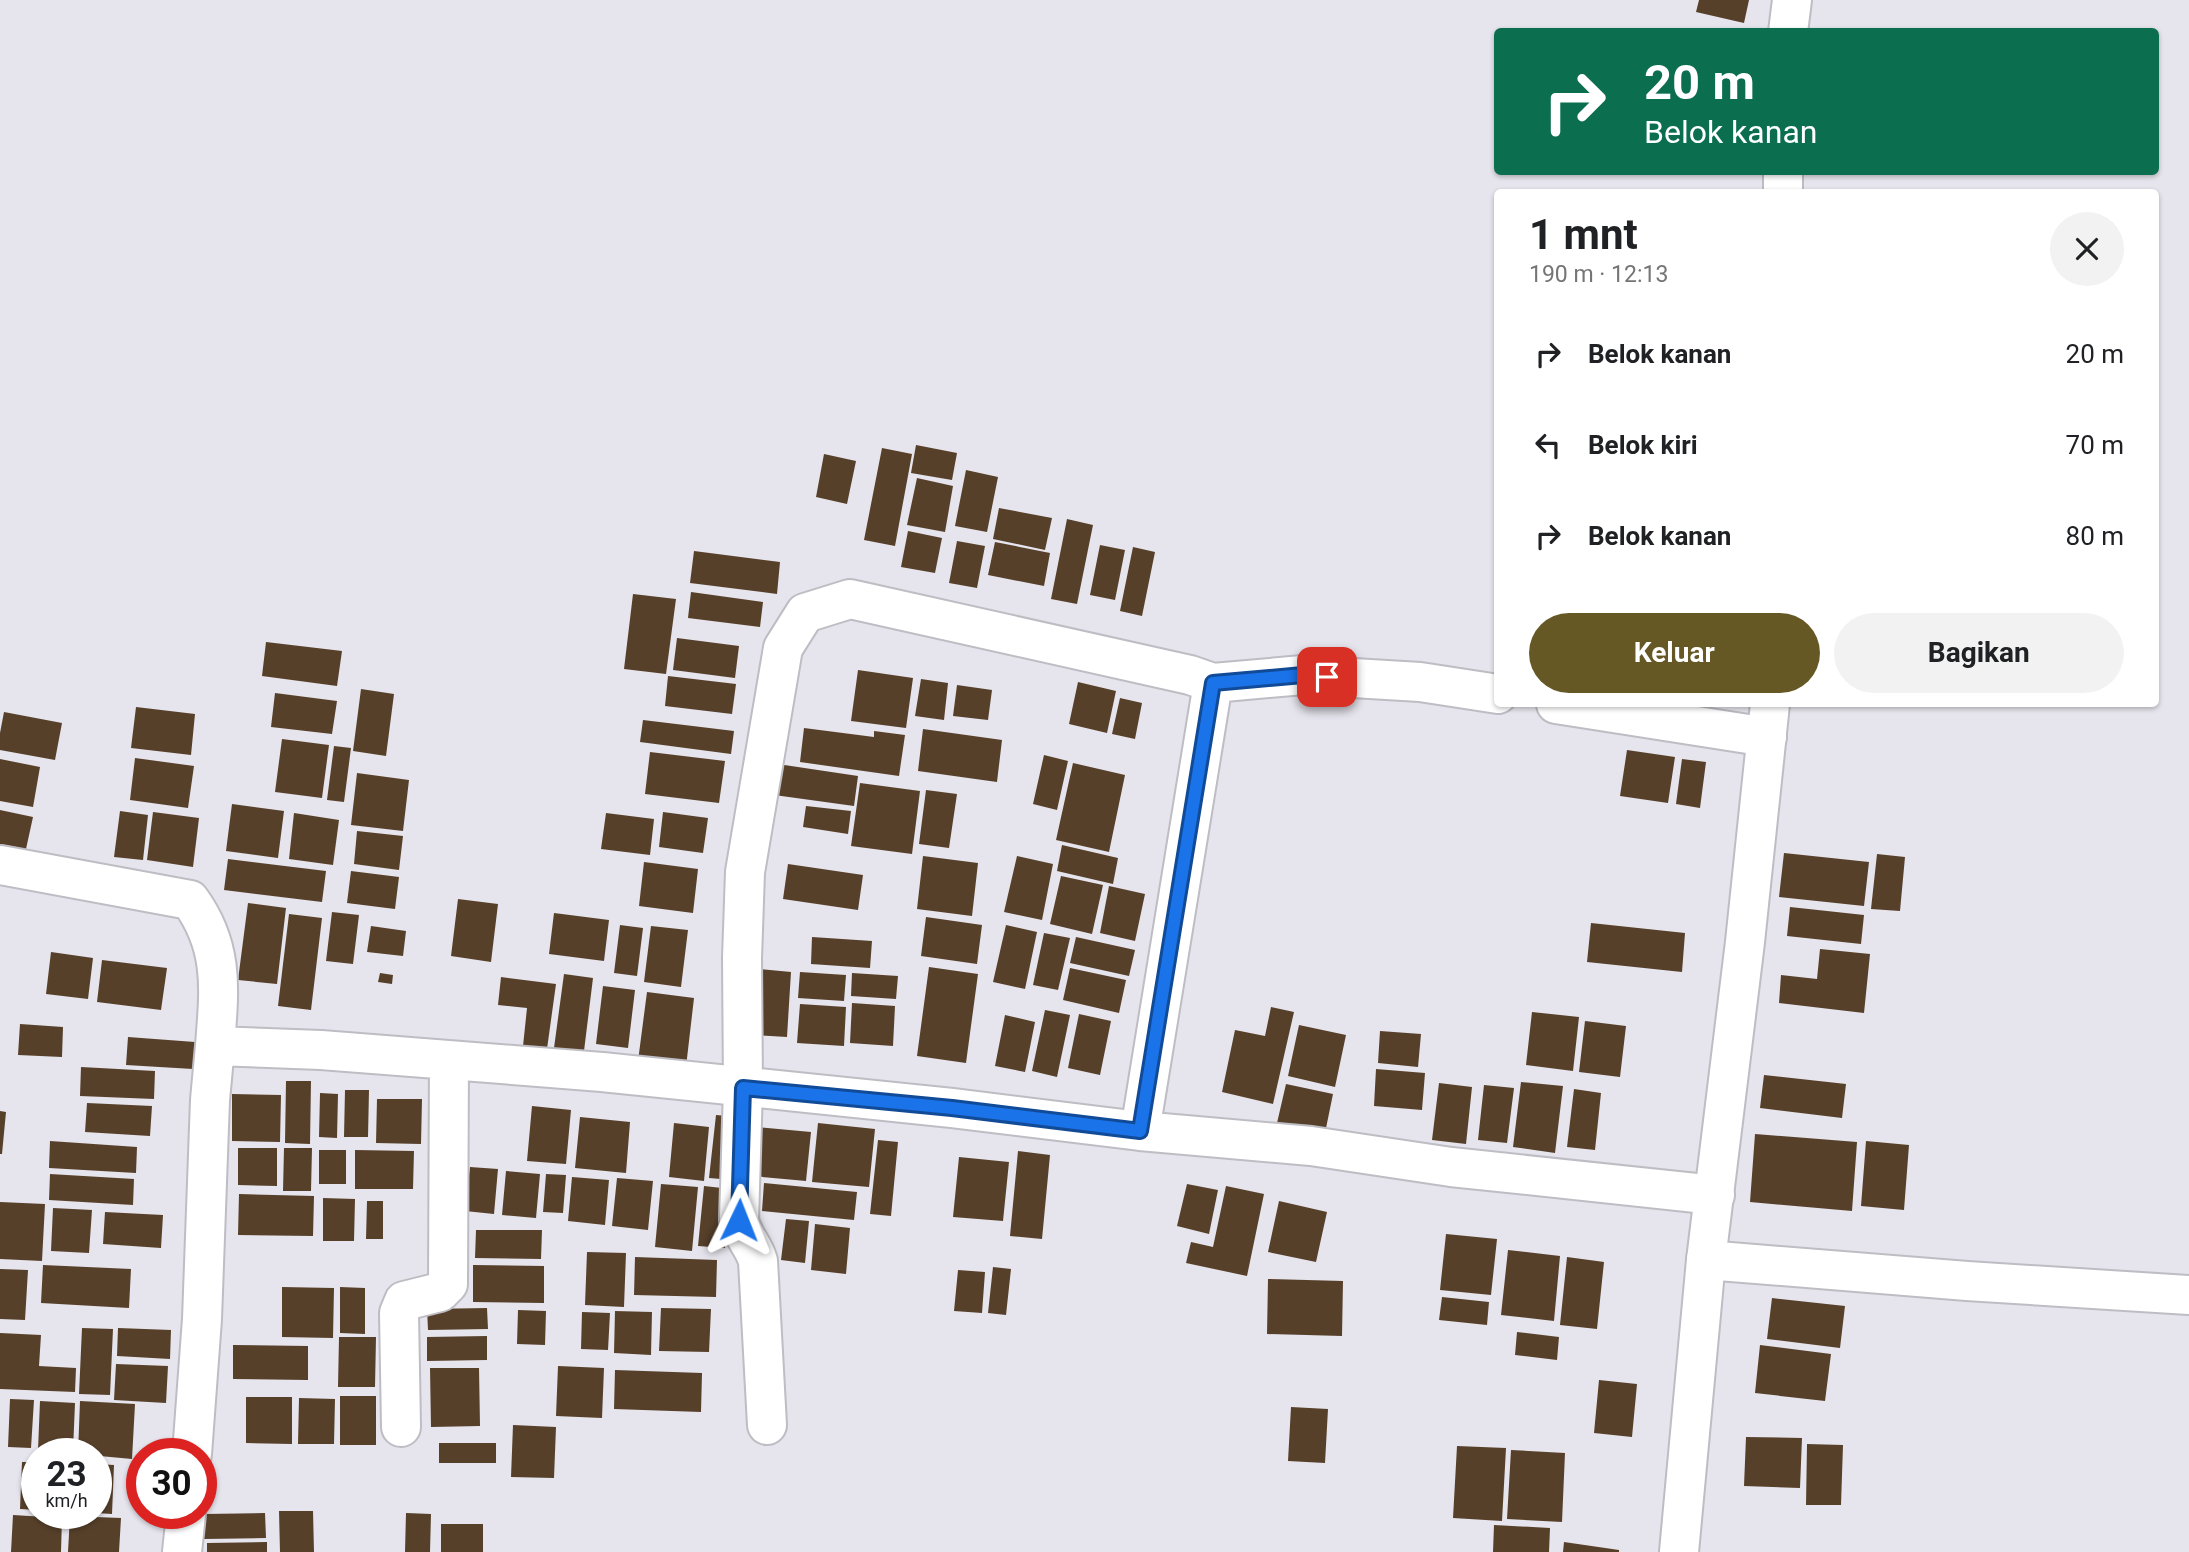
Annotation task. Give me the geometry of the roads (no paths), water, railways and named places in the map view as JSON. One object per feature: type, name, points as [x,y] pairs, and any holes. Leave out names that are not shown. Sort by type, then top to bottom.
[{"type":"street","points":[[1788,28],[1792,0]]},
{"type":"street","points":[[767,1425],[758,1261],[755,1250],[742,1234],[739,1220],[745,873],[783,648],[805,613],[850,599],[1190,675],[1213,683],[1303,675],[1420,682],[1494,693]]},
{"type":"street","points":[[1140,1131],[1213,683]]},
{"type":"street","points":[[1596,707],[1769,720],[1706,1260],[1679,1552]]},
{"type":"street","points":[[0,865],[190,900],[202,916],[211,938],[219,977],[210,1100],[202,1319],[193,1438]]},
{"type":"street","points":[[215,1046],[321,1050],[602,1072],[952,1108],[1140,1131],[1311,1146],[1451,1167],[1715,1195]]},
{"type":"street","points":[[401,1427],[401,1306],[404,1301],[440,1292],[448,1284],[449,1060]]},
{"type":"street","points":[[1706,1260],[2189,1295]]},
{"type":"street","points":[[181,1552],[184,1529]]}]
